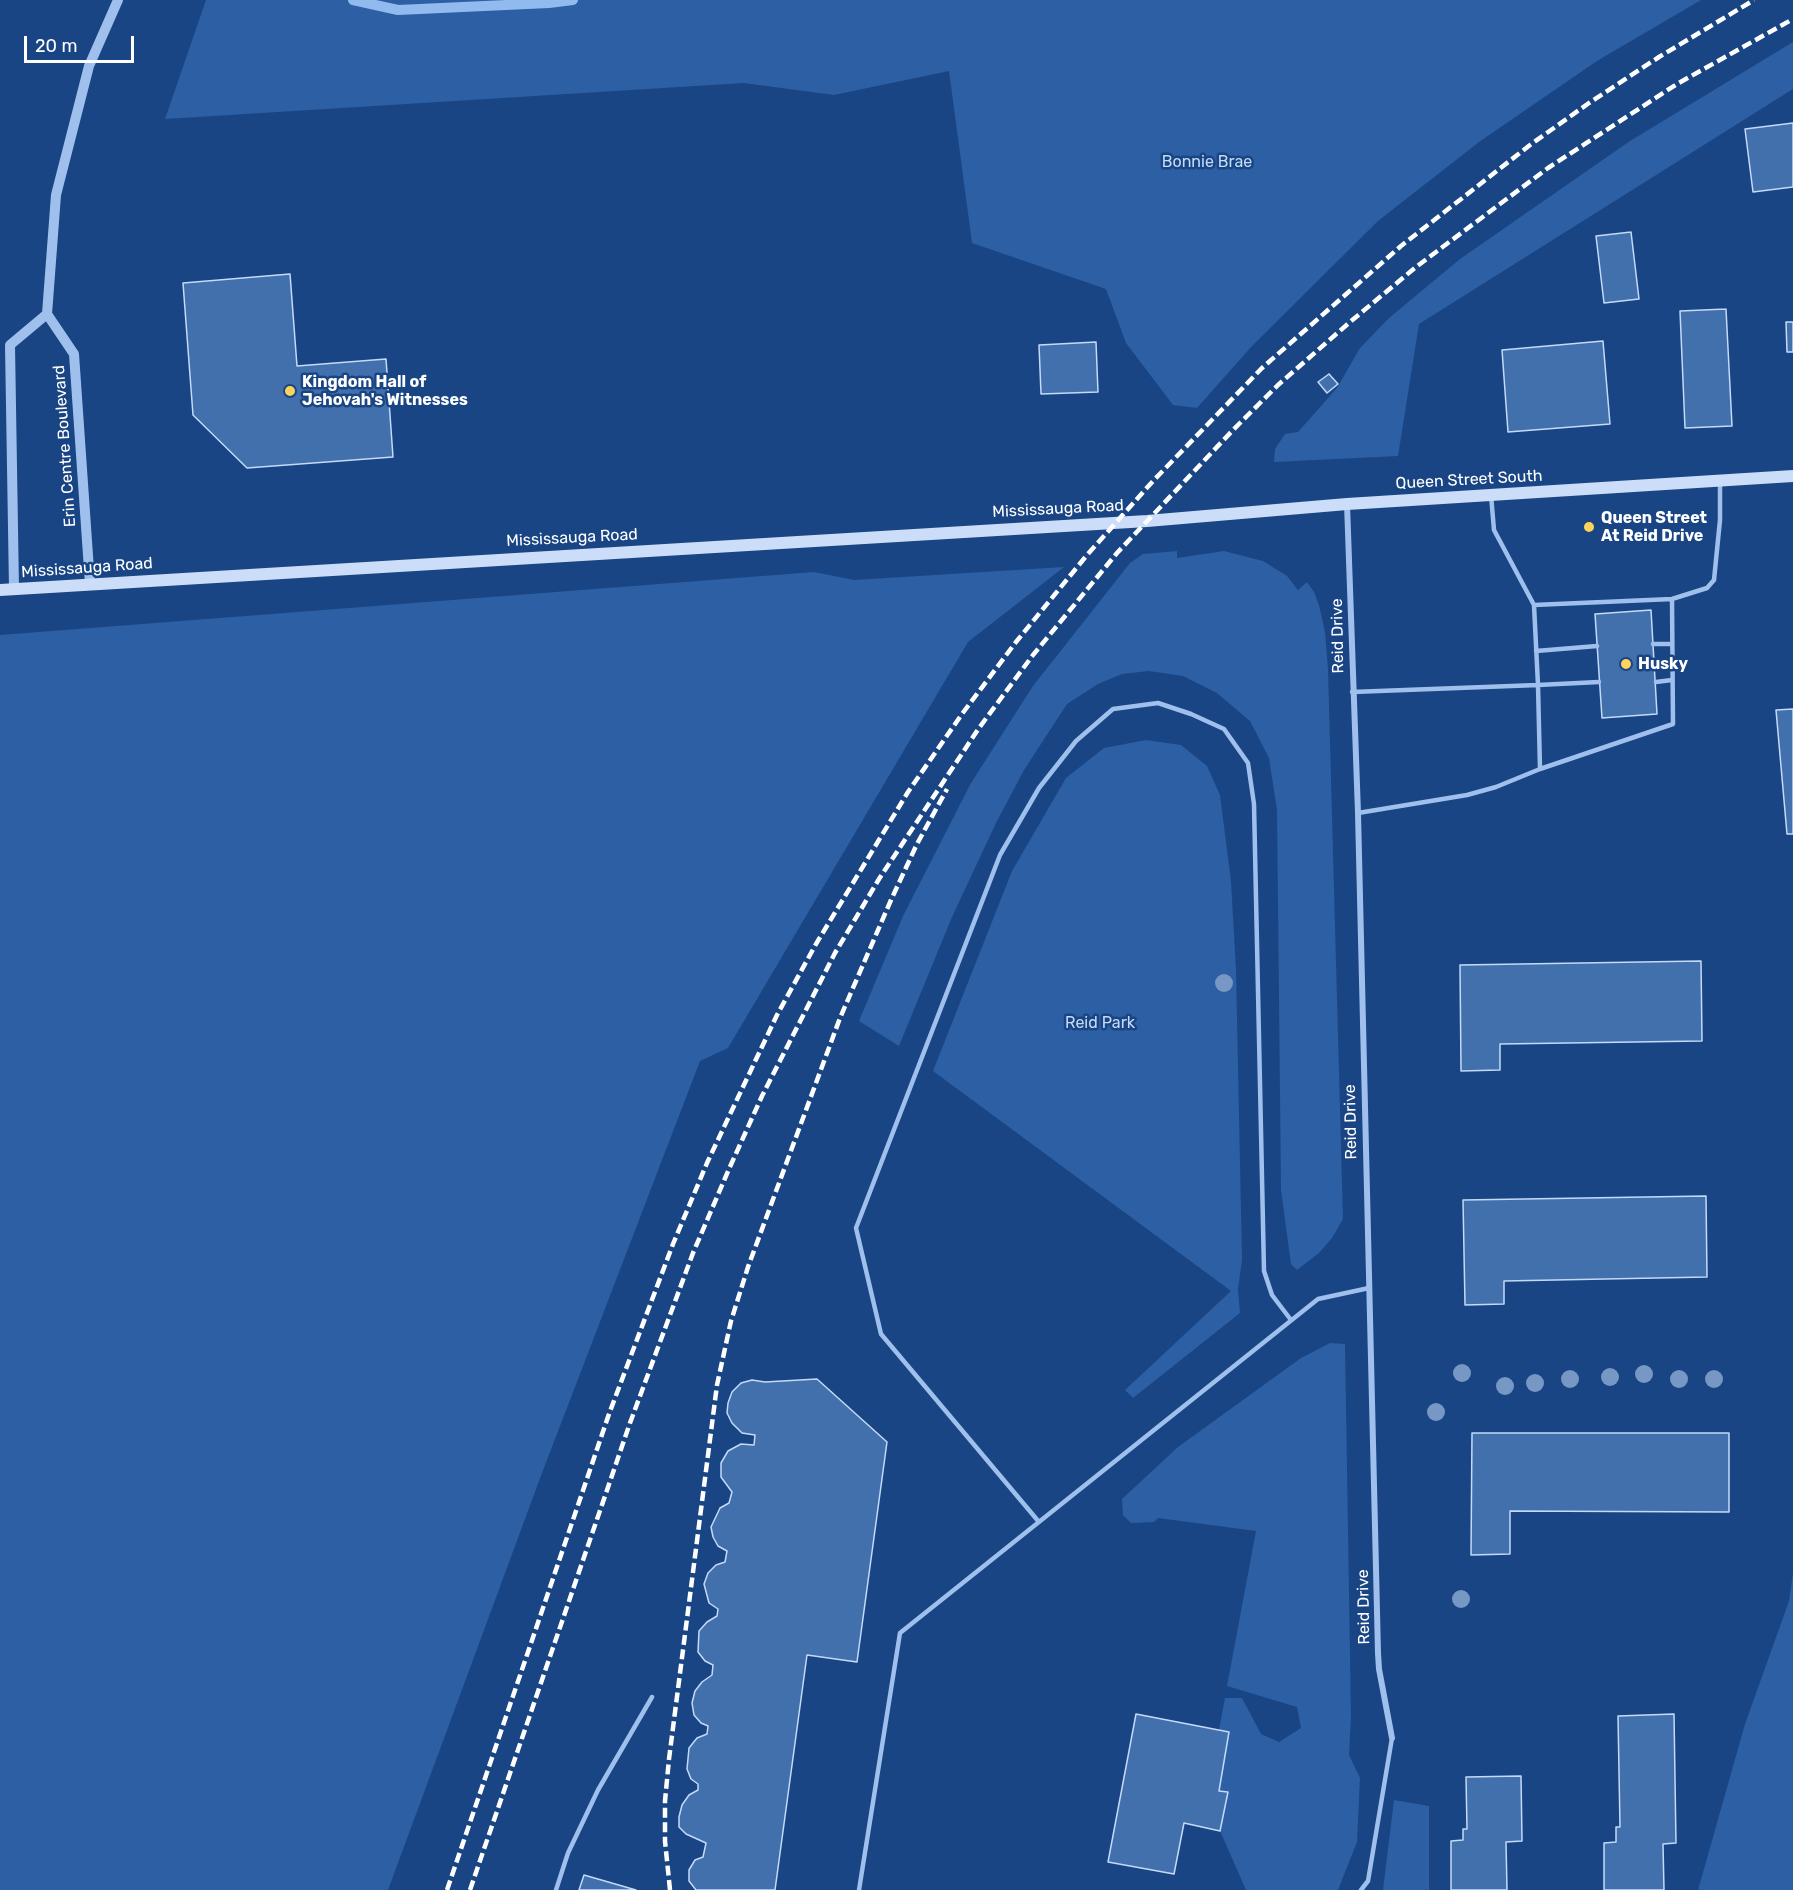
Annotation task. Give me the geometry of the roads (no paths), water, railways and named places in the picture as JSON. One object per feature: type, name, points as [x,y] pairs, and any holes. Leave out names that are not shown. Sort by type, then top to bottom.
[{"type":"main road","name":"Queen Street South","points":[[1147,521],[1347,504],[1793,476]]},
{"type":"main road","name":"Mississauga Road","points":[[0,590],[1147,521]]},
{"type":"street","points":[[14,589],[10,345],[47,314],[56,195],[89,66],[118,0]]},
{"type":"street","name":"Erin Centre Boulevard","points":[[47,314],[74,354],[90,584]]},
{"type":"street","name":"Reid Drive","points":[[1347,504],[1358,813],[1379,1669],[1392,1738]]},
{"type":"lane","points":[[1533,605],[1672,599],[1707,588],[1714,580],[1720,520],[1720,481]]},
{"type":"lane","points":[[1491,495],[1494,530],[1533,605],[1540,769]]},
{"type":"lane","points":[[1358,813],[1467,795],[1496,787],[1540,769],[1673,724],[1672,599]]},
{"type":"lane","points":[[1653,644],[1672,644]]},
{"type":"lane","points":[[1536,651],[1597,646]]},
{"type":"lane","points":[[1656,682],[1672,680]]},
{"type":"lane","points":[[1352,692],[1424,691],[1599,682]]},
{"type":"lane","points":[[1039,1522],[881,1334],[856,1228],[1000,855],[1039,788],[1076,741],[1113,709],[1158,702],[1191,714],[1224,729],[1248,763],[1254,804],[1264,1271],[1272,1295],[1291,1320]]},
{"type":"lane","points":[[859,1890],[900,1633],[1318,1299],[1369,1288]]},
{"type":"lane","points":[[556,1890],[568,1853],[598,1790],[652,1697]]},
{"type":"lane","points":[[1361,1890],[1368,1881],[1392,1738]]},
{"type":"waterway","points":[[353,0],[398,10],[573,0]]},
{"type":"railway","points":[[447,1890],[609,1414],[673,1244],[707,1163],[777,1015],[816,944],[908,792],[1016,642],[1087,555],[1153,481],[1262,368],[1401,246],[1530,145],[1659,57],[1754,0]]},
{"type":"railway","points":[[470,1890],[630,1423],[693,1253],[729,1169],[762,1096],[835,953],[879,879],[979,728],[1033,655],[1117,553],[1278,385],[1350,322],[1416,267],[1548,168],[1677,84],[1793,19]]},
{"type":"railway","points":[[670,1890],[665,1841],[665,1801],[669,1759],[717,1385],[731,1321],[748,1267],[840,1018],[917,844],[947,789]]},
{"type":"place","name":"Kingdom Hall of Jehovah's Witnesses","points":[[290,391]]},
{"type":"place","name":"Queen Street At Reid Drive","points":[[1589,527]]},
{"type":"place","name":"Husky","points":[[1626,664]]},
{"type":"park label","name":"Bonnie Brae","points":[[1207,162]]},
{"type":"park label","name":"Reid Park","points":[[1100,1023]]}]
